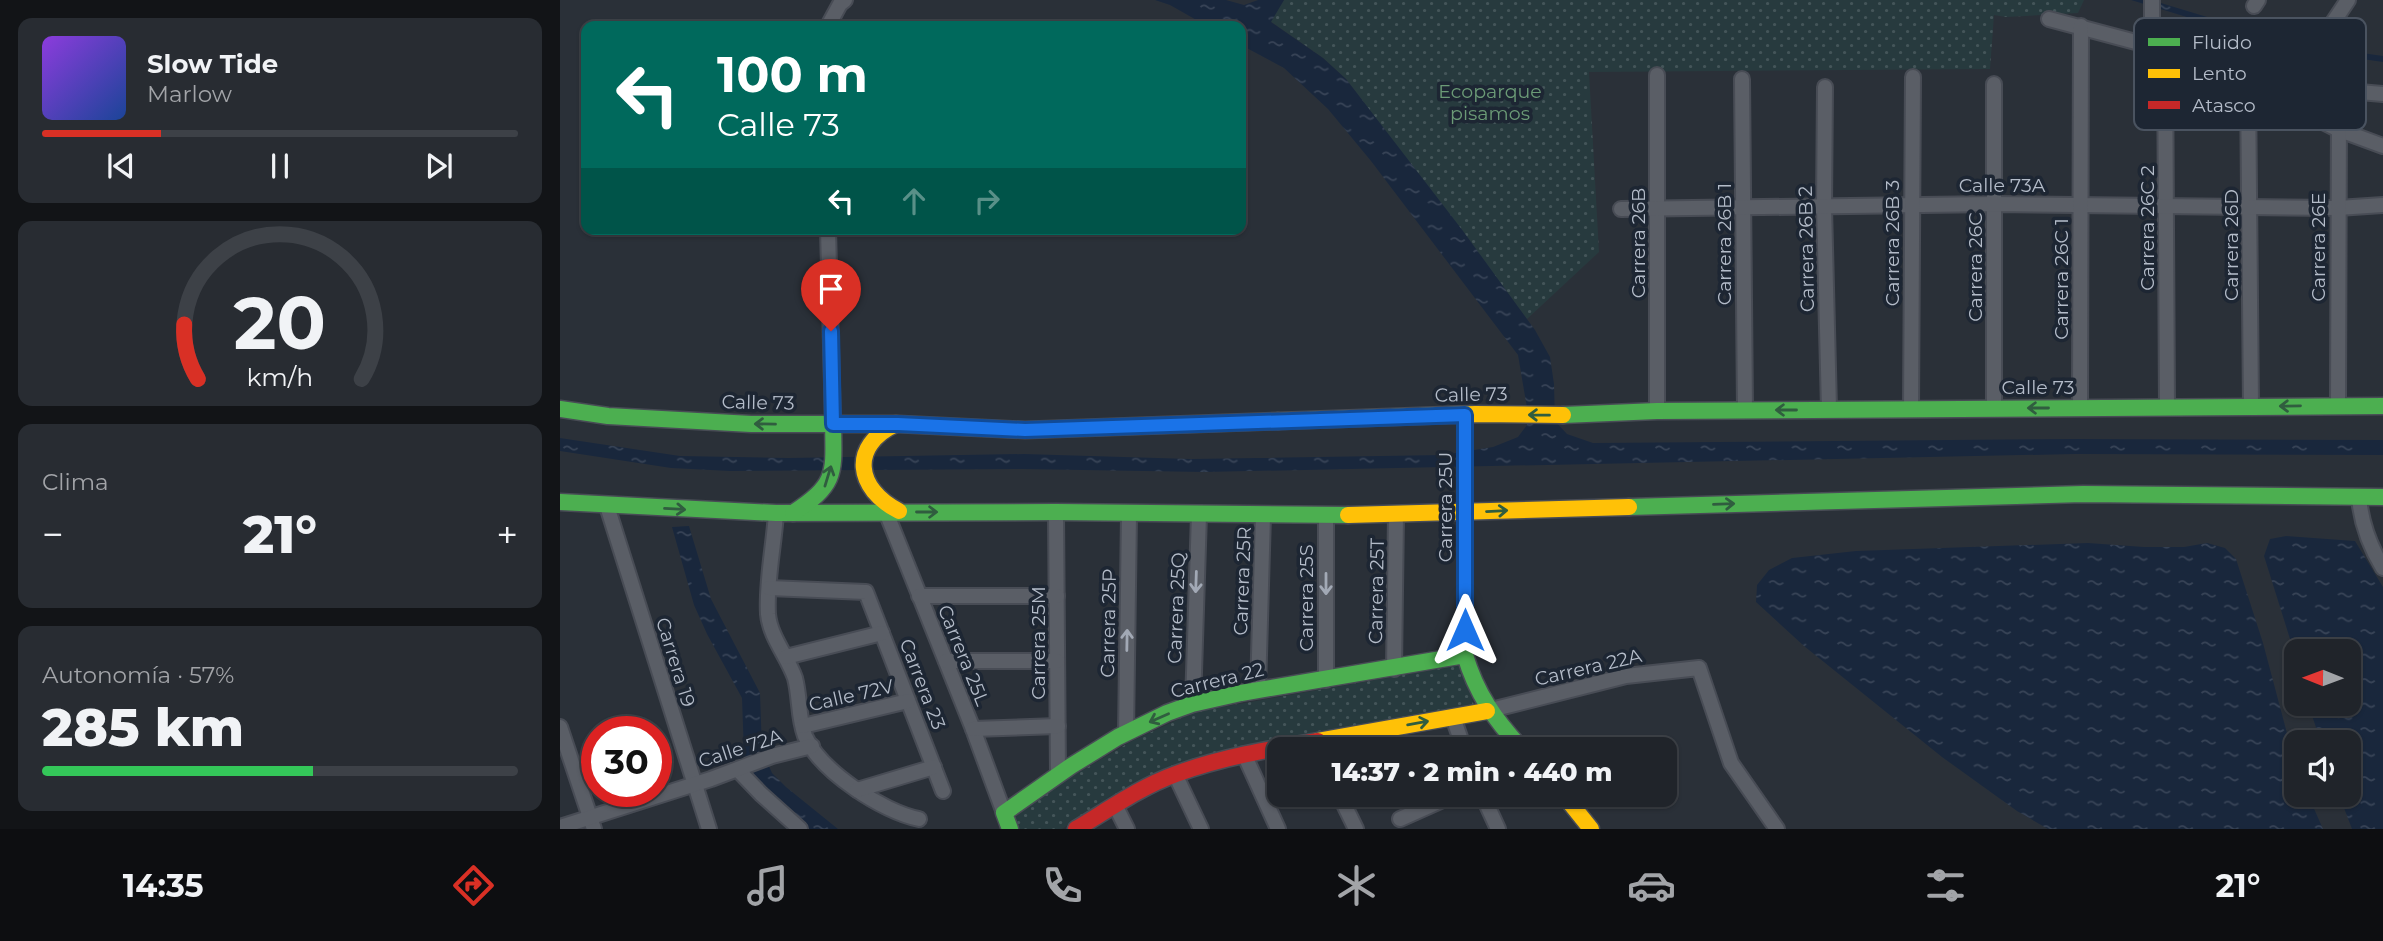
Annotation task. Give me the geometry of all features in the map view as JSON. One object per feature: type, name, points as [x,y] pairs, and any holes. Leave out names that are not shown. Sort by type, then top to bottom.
[{"type":"main road","name":"Calle 73","points":[[560,410],[608,416],[751,424],[898,424],[1025,430],[1657,411],[2383,406]]},
{"type":"main road","points":[[785,513],[812,500],[823,491],[828,482],[833,424]]},
{"type":"main road","points":[[890,509],[870,490],[865,476],[868,444],[884,428],[898,424]]},
{"type":"main road","points":[[560,502],[785,513],[890,509],[1326,516],[1396,514],[1466,505],[2083,494],[2383,497]]},
{"type":"main road","name":"Carrera 22","points":[[1004,813],[1058,775],[1126,733],[1193,704],[1258,690],[1465,655]]},
{"type":"main road","name":"Carrera 25U","points":[[1465,655],[1476,691],[1487,711],[1511,737]]},
{"type":"main road","points":[[1351,737],[1487,711]]},
{"type":"main road","points":[[1076,829],[1175,774],[1244,754],[1267,751]]},
{"type":"main road","points":[[1573,807],[1591,829]]},
{"type":"main road","points":[[1004,813],[1010,829]]},
{"type":"street","points":[[831,21],[845,0]]},
{"type":"street","points":[[2336,18],[2348,0]]},
{"type":"street","points":[[2049,19],[2134,40]]},
{"type":"street","name":"Carrera 26C 1","points":[[2080,407],[2081,26]]},
{"type":"street","name":"Carrera 26B","points":[[1657,75],[1657,411]]},
{"type":"street","name":"Carrera 26B 3","points":[[1911,409],[1913,77]]},
{"type":"street","name":"Carrera 26B 1","points":[[1742,79],[1745,410]]},
{"type":"street","name":"Carrera 26C","points":[[1994,84],[1994,408]]},
{"type":"street","name":"Carrera 26B 2","points":[[1825,87],[1824,207],[1829,409]]},
{"type":"street","name":"Carrera 26C 2","points":[[2162,130],[2166,205],[2167,407]]},
{"type":"street","name":"Carrera 26D","points":[[2249,130],[2251,406]]},
{"type":"street","name":"Carrera 26E","points":[[2337,130],[2338,405]]},
{"type":"street","points":[[2342,130],[2383,146]]},
{"type":"street","name":"Calle 73A","points":[[1621,209],[1994,204],[2338,208],[2383,205]]},
{"type":"street","points":[[828,235],[833,424]]},
{"type":"street","name":"Carrera 25U","points":[[1465,415],[1465,655]]},
{"type":"street","points":[[2359,497],[2361,520],[2373,552],[2383,568]]},
{"type":"street","name":"Carrera 19","points":[[607,506],[709,829]]},
{"type":"street","name":"Carrera 25L","points":[[890,509],[919,596],[1004,813]]},
{"type":"street","name":"Carrera 25M","points":[[1056,512],[1058,775]]},
{"type":"street","points":[[785,513],[769,588],[769,619],[795,680],[803,726],[812,746],[824,761],[857,790],[901,816],[919,819]]},
{"type":"street","name":"Carrera 25P","points":[[1126,733],[1129,514]]},
{"type":"street","name":"Carrera 25Q","points":[[1193,704],[1199,514]]},
{"type":"street","name":"Carrera 25T","points":[[1394,669],[1396,514]]},
{"type":"street","name":"Carrera 25R","points":[[1258,690],[1263,515]]},
{"type":"street","name":"Carrera 25S","points":[[1326,516],[1326,680]]},
{"type":"street","name":"Carrera 23","points":[[769,588],[866,592],[943,791]]},
{"type":"street","points":[[919,596],[1057,596]]},
{"type":"street","points":[[786,657],[882,633]]},
{"type":"street","points":[[946,661],[1057,661]]},
{"type":"street","name":"Carrera 22A","points":[[1487,711],[1626,676],[1699,668],[1731,763],[1777,829]]},
{"type":"street","name":"Calle 72V","points":[[803,726],[908,701]]},
{"type":"street","points":[[1453,717],[1460,737]]},
{"type":"street","points":[[973,729],[1058,726]]},
{"type":"street","points":[[560,727],[592,823]]},
{"type":"street","points":[[1380,730],[1383,737]]},
{"type":"street","name":"Calle 72A","points":[[560,827],[592,823],[694,783],[741,769],[772,756],[812,746]]},
{"type":"street","points":[[1244,754],[1278,829]]},
{"type":"street","points":[[857,790],[934,767]]},
{"type":"street","points":[[741,769],[761,794],[800,829]]},
{"type":"street","points":[[1175,774],[1201,829]]},
{"type":"street","points":[[1115,805],[1127,829]]},
{"type":"street","points":[[1345,807],[1356,829]]},
{"type":"street","points":[[1400,819],[1427,807]]},
{"type":"street","points":[[1488,807],[1499,829]]},
{"type":"green space","name":"Ecoparque pisamos","points":[[1284,0],[2084,0],[2078,13],[2006,17],[1994,15],[1990,69],[1589,72],[1599,252],[1527,319],[1346,79],[1323,58],[1270,21]]},
{"type":"green space","points":[[1460,665],[1474,705],[1346,737],[1267,737],[1267,757],[1111,796],[1062,829],[1020,829],[1014,818],[1061,783],[1130,742],[1194,712]]},
{"type":"water","points":[[1155,0],[1226,0],[1244,5],[1258,0],[1284,0],[1271,22],[1323,58],[1346,79],[1535,330],[1550,357],[1555,421],[1567,434],[1593,443],[2075,439],[2383,440],[2383,455],[2076,454],[1204,472],[1022,469],[730,471],[671,468],[560,451],[560,438],[680,456],[788,458],[1024,454],[1191,459],[1443,455],[1493,447],[1518,437],[1527,425],[1528,414],[1518,355],[1371,161],[1328,109],[1284,68],[1246,48],[1246,21],[1198,21]]},
{"type":"water","points":[[2131,0],[2151,0],[2210,18],[2190,18]]},
{"type":"water","points":[[2366,54],[2383,56],[2383,62],[2366,60]]},
{"type":"water","points":[[689,526],[711,599],[760,693],[762,750],[772,773],[838,829],[809,829],[773,801],[756,783],[744,755],[742,698],[694,605],[672,527]]},
{"type":"water","points":[[2286,536],[2355,541],[2383,587],[2383,829],[2352,829],[2344,807],[2361,807],[2361,730],[2317,730],[2312,716],[2361,716],[2361,639],[2290,639],[2264,556],[2270,539]]},
{"type":"water","points":[[2088,543],[2184,547],[2207,543],[2225,548],[2236,559],[2263,643],[2286,730],[2284,730],[2284,807],[2313,807],[2323,829],[2048,829],[2017,811],[1942,757],[1804,646],[1756,602],[1757,585],[1769,570],[1792,558],[1856,551]]},
{"type":"traffic: fast","points":[[1563,415],[1657,411],[2383,406]]},
{"type":"traffic: fast","points":[[560,409],[608,416],[751,424],[898,424],[1025,430],[1278,421]]},
{"type":"traffic: fast","points":[[793,513],[818,494],[830,476],[833,424]]},
{"type":"traffic: fast","points":[[1629,507],[2083,494],[2383,497]]},
{"type":"traffic: fast","points":[[560,502],[776,513],[1348,515]]},
{"type":"traffic: fast","points":[[1010,829],[1004,813],[1118,737],[1192,704],[1241,693],[1465,655],[1475,682],[1488,705],[1512,737]]},
{"type":"traffic: slow","points":[[1278,421],[1475,414],[1563,415]]},
{"type":"traffic: slow","points":[[896,424],[881,433],[871,444],[865,455],[864,468],[874,491],[899,511]]},
{"type":"traffic: slow","points":[[1348,515],[1629,507]]},
{"type":"traffic: slow","points":[[1341,737],[1487,711]]},
{"type":"traffic: slow","points":[[1573,807],[1591,829]]},
{"type":"traffic: jam","points":[[1076,829],[1163,779],[1228,758],[1267,750]]},
{"type":"route","points":[[831,331],[833,424],[1025,430],[1465,415],[1465,630]]}]
